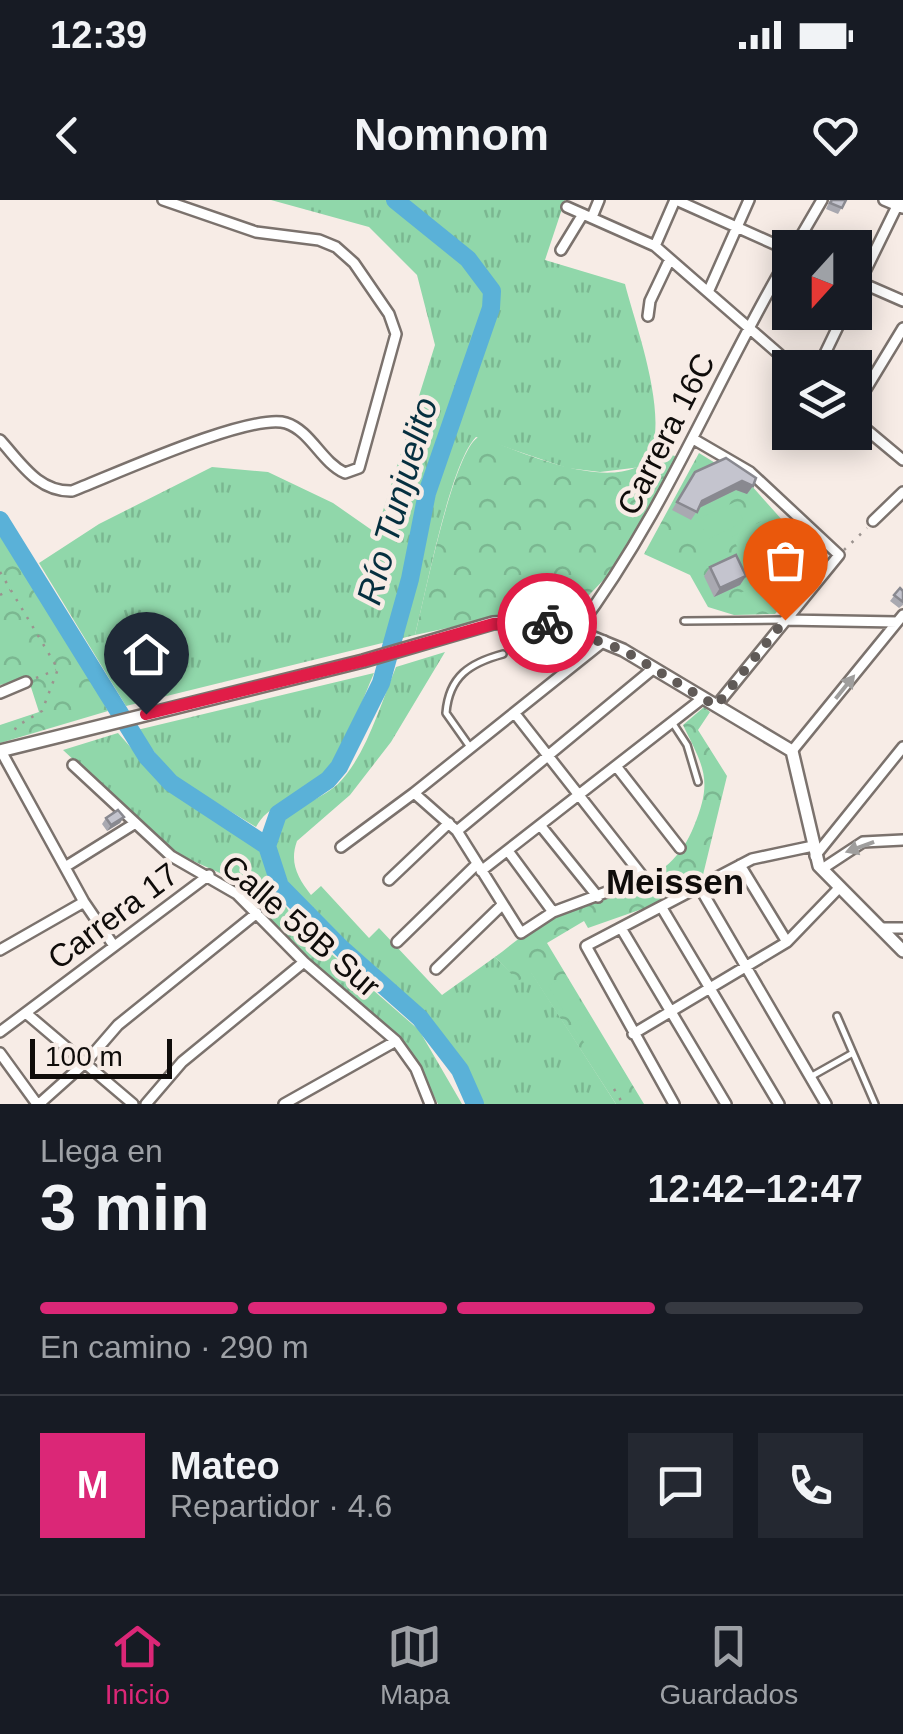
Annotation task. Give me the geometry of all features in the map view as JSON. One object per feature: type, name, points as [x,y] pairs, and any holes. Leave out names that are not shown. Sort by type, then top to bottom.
[{"type":"street","points":[[0,440],[38,481],[59,492],[72,491],[166,453],[273,422],[293,427],[335,468],[345,473],[359,468],[396,334],[389,314],[354,263],[319,240],[256,232],[163,200]]},
{"type":"street","points":[[560,250],[599,200]]},
{"type":"street","points":[[655,246],[676,200],[772,243]]},
{"type":"street","points":[[709,290],[748,200]]},
{"type":"street","name":"Carrera 16C","points":[[804,230],[822,200]]},
{"type":"street","points":[[872,256],[900,205],[884,200]]},
{"type":"street","points":[[567,207],[655,246],[774,350]]},
{"type":"street","points":[[648,316],[650,300],[670,259]]},
{"type":"street","name":"Carrera 16C","points":[[577,630],[621,572],[695,440],[747,326],[772,283]]},
{"type":"street","points":[[872,290],[903,301]]},
{"type":"street","points":[[872,379],[903,328]]},
{"type":"street","points":[[872,434],[903,459]]},
{"type":"street","points":[[695,440],[750,472],[840,555],[716,706]]},
{"type":"street","points":[[874,521],[903,492]]},
{"type":"street","points":[[785,620],[901,620]]},
{"type":"street","points":[[792,751],[901,620]]},
{"type":"street","points":[[114,946],[84,902],[3,747],[511,622],[544,622],[604,641],[792,751],[800,773],[814,851],[822,869],[903,951]]},
{"type":"street","points":[[341,847],[516,715],[604,641]]},
{"type":"street","points":[[388,880],[654,668]]},
{"type":"street","points":[[0,692],[26,682]]},
{"type":"street","points":[[397,942],[479,868],[508,851],[704,698]]},
{"type":"street","points":[[414,793],[453,827],[520,932],[553,912],[644,878],[516,715]]},
{"type":"street","points":[[674,1104],[586,946],[758,857],[814,851],[903,746]]},
{"type":"street","name":"Calle 59B Sur","points":[[73,766],[171,856],[208,875],[257,914],[304,962],[396,1041],[416,1070],[430,1104]]},
{"type":"street","points":[[616,766],[680,848]]},
{"type":"street","points":[[65,867],[134,824]]},
{"type":"street","points":[[540,824],[598,896]]},
{"type":"street","points":[[822,869],[862,842],[903,840]]},
{"type":"street","points":[[508,851],[553,912]]},
{"type":"street","points":[[740,866],[788,942]]},
{"type":"street","name":"Carrera 17","points":[[0,1032],[208,875]]},
{"type":"street","points":[[700,888],[826,1104]]},
{"type":"street","points":[[633,1034],[788,942],[839,888]]},
{"type":"street","points":[[0,950],[84,902]]},
{"type":"street","points":[[436,969],[502,904]]},
{"type":"street","points":[[662,908],[779,1104]]},
{"type":"street","points":[[0,1053],[38,1104],[86,1062],[118,1025],[257,914]]},
{"type":"street","points":[[621,928],[726,1104]]},
{"type":"street","points":[[881,928],[903,928]]},
{"type":"street","points":[[146,1104],[182,1062],[304,962]]},
{"type":"street","points":[[27,1014],[132,1104]]},
{"type":"street","points":[[284,1104],[396,1041]]},
{"type":"lane","points":[[684,621],[785,620]]},
{"type":"lane","points":[[472,749],[449,722],[447,700],[461,672],[476,661],[503,654]]},
{"type":"lane","points":[[672,722],[688,745],[698,782]]},
{"type":"lane","points":[[837,1016],[875,1104]]},
{"type":"lane","points":[[811,1077],[853,1053]]},
{"type":"path","points":[[840,555],[874,521]]},
{"type":"path","points":[[0,572],[58,669]]},
{"type":"path","points":[[0,596],[11,590]]},
{"type":"path","points":[[26,682],[58,669]]},
{"type":"path","points":[[3,747],[17,726],[42,711],[58,669]]},
{"type":"path","points":[[614,1089],[623,1104]]},
{"type":"green space","points":[[271,200],[565,200],[545,260],[625,284],[651,380],[655,431],[651,452],[641,467],[600,472],[567,468],[476,437],[466,451],[448,500],[415,635],[126,706],[39,563],[99,524],[212,467],[268,472],[333,503],[376,533],[435,345],[417,275],[369,227]]},
{"type":"green space","points":[[480,436],[545,461],[597,472],[621,472],[641,465],[655,451],[679,457],[614,569],[567,618],[512,614],[415,635],[450,494],[470,446]]},
{"type":"green space","points":[[699,453],[751,485],[791,530],[825,558],[775,614],[734,615],[708,607],[690,575],[644,554]]},
{"type":"green space","points":[[735,502],[744,522],[708,539],[698,519]]},
{"type":"green space","points":[[769,517],[781,538],[743,558],[732,537]]},
{"type":"green space","points":[[0,536],[80,658],[108,711],[0,743],[0,725],[39,712],[28,678],[0,685]]},
{"type":"green space","points":[[778,547],[787,565],[750,583],[741,564]]},
{"type":"green space","points":[[778,576],[786,594],[749,611],[740,593]]},
{"type":"green space","points":[[445,652],[391,742],[350,795],[297,841],[296,870],[311,895],[321,886],[369,938],[379,928],[442,995],[495,957],[518,980],[531,972],[616,1104],[481,1104],[461,1063],[435,1025],[311,912],[277,861],[278,828],[292,813],[338,784],[348,772],[372,728],[396,667]]},
{"type":"green space","points":[[374,673],[347,736],[329,766],[306,790],[272,809],[256,827],[174,777],[137,730]]},
{"type":"green space","points":[[704,707],[710,712],[698,730],[727,776],[702,879],[662,902],[588,928],[584,921],[547,943],[644,1104],[616,1104],[531,973],[518,981],[495,957],[552,917],[653,876],[683,847],[700,810],[704,774],[683,725]]},
{"type":"green space","points":[[118,733],[164,785],[261,852],[269,880],[297,924],[419,1030],[462,1104],[438,1104],[414,1056],[398,1036],[304,955],[231,878],[173,852],[63,750]]},
{"type":"green space","points":[[565,976],[588,1014],[572,1024],[548,986]]},
{"type":"green space","points":[[592,1020],[627,1077],[611,1087],[576,1029]]},
{"type":"building","points":[[846,200],[842,208],[830,203]]},
{"type":"building","points":[[726,458],[756,478],[753,486],[742,481],[702,501],[697,512],[677,502],[695,472]]},
{"type":"building","points":[[736,555],[746,576],[720,588],[710,567]]},
{"type":"building","points":[[900,588],[903,591],[903,602],[894,595]]},
{"type":"building","points":[[118,810],[124,817],[111,825],[106,818]]},
{"type":"waterway","name":"Río Tunjuelito","points":[[395,200],[468,259],[492,291],[491,308],[427,493],[410,579],[381,683],[339,767],[328,780],[278,814],[267,846],[280,886],[341,948],[420,1018],[460,1070],[475,1104]]},
{"type":"waterway","points":[[0,520],[147,757],[171,783],[267,846]]},
{"type":"way so far","points":[[547,623],[577,630],[623,650],[716,706],[785,620]]},
{"type":"district","name":"Meissen","points":[[675,882]]},
{"type":"route","points":[[146,714],[363,661],[493,624],[547,623]]}]
